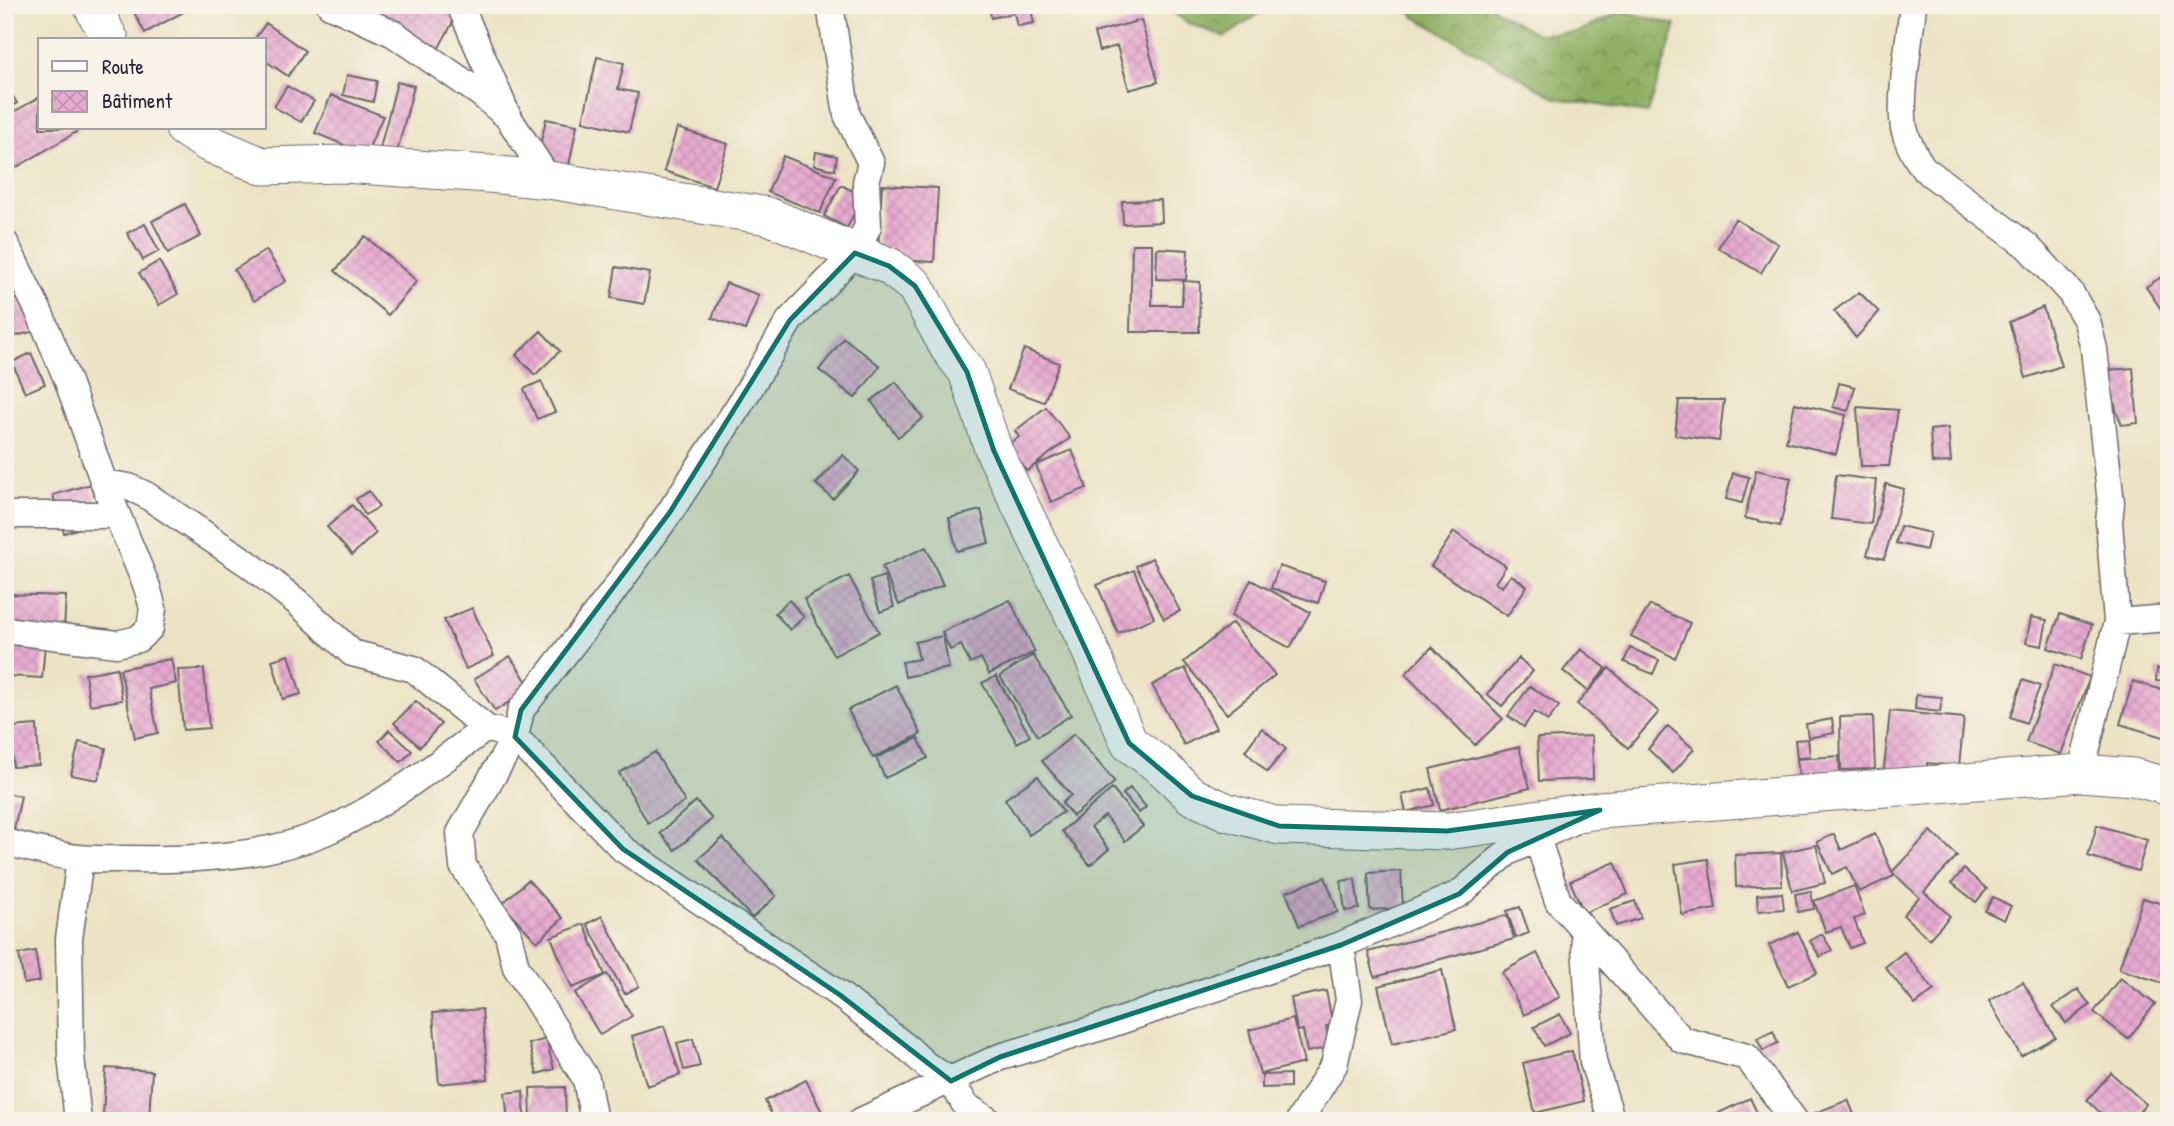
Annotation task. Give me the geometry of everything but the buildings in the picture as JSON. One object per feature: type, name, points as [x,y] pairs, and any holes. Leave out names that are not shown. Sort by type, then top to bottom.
[{"type":"main road","points":[[92,5],[109,38]]},
{"type":"main road","points":[[187,130],[208,143],[262,166],[344,164],[550,180],[768,216],[889,266],[915,286],[948,347],[967,372],[994,450],[1088,645],[1129,743],[1163,768],[1192,796],[1227,812],[1279,826],[1447,831],[1600,810],[2081,773],[2133,777],[2169,787]]},
{"type":"street","points":[[330,5],[394,34],[481,94],[508,117]]},
{"type":"street","points":[[460,5],[508,117],[550,180]]},
{"type":"street","points":[[594,1121],[586,1079],[516,967],[508,934],[463,866],[460,833],[515,737],[521,710],[609,597],[670,512],[742,401],[790,320],[855,253],[868,226],[866,182],[871,163],[847,115],[830,5]]},
{"type":"street","points":[[1913,5],[1904,100],[1905,128],[1912,150],[1923,168],[2027,247],[2070,292],[2087,321],[2094,349],[2111,503],[2109,522],[2117,622],[2081,773]]},
{"type":"street","points":[[5,243],[40,314],[153,608],[150,628],[138,639],[117,644],[5,630]]},
{"type":"street","points":[[104,483],[129,487],[146,495],[250,565],[352,653],[414,669],[486,728],[515,737],[623,849],[840,995],[926,1065],[951,1081],[966,1106],[989,1121]]},
{"type":"street","points":[[5,515],[117,515]]},
{"type":"street","points":[[2117,622],[2169,618]]},
{"type":"street","points":[[5,842],[80,859],[156,859],[238,854],[286,846],[324,832],[363,813],[486,728]]},
{"type":"street","points":[[861,1121],[1000,1057],[1131,1017],[1340,945],[1459,894],[1508,852],[1600,810]]},
{"type":"street","points":[[1537,838],[1558,901],[1682,1041],[1746,1057],[1795,1121]]},
{"type":"street","points":[[78,1121],[71,1056],[69,939],[80,859]]},
{"type":"street","points":[[1584,933],[1592,1062],[1612,1121]]},
{"type":"street","points":[[1299,1121],[1334,1065],[1349,1000],[1340,945]]},
{"type":"highlighted area","points":[[855,253],[889,266],[915,286],[967,372],[994,451],[1129,743],[1192,796],[1279,826],[1447,831],[1600,810],[1508,852],[1459,894],[1341,945],[1000,1057],[951,1081],[840,995],[623,849],[515,737],[521,710],[670,512],[790,320]]},
{"type":"green space","points":[[1163,5],[1272,5],[1225,37],[1188,23]]},
{"type":"green space","points":[[1404,5],[1491,5],[1537,34],[1578,32],[1622,11],[1676,25],[1648,113],[1556,98],[1415,17]]}]
